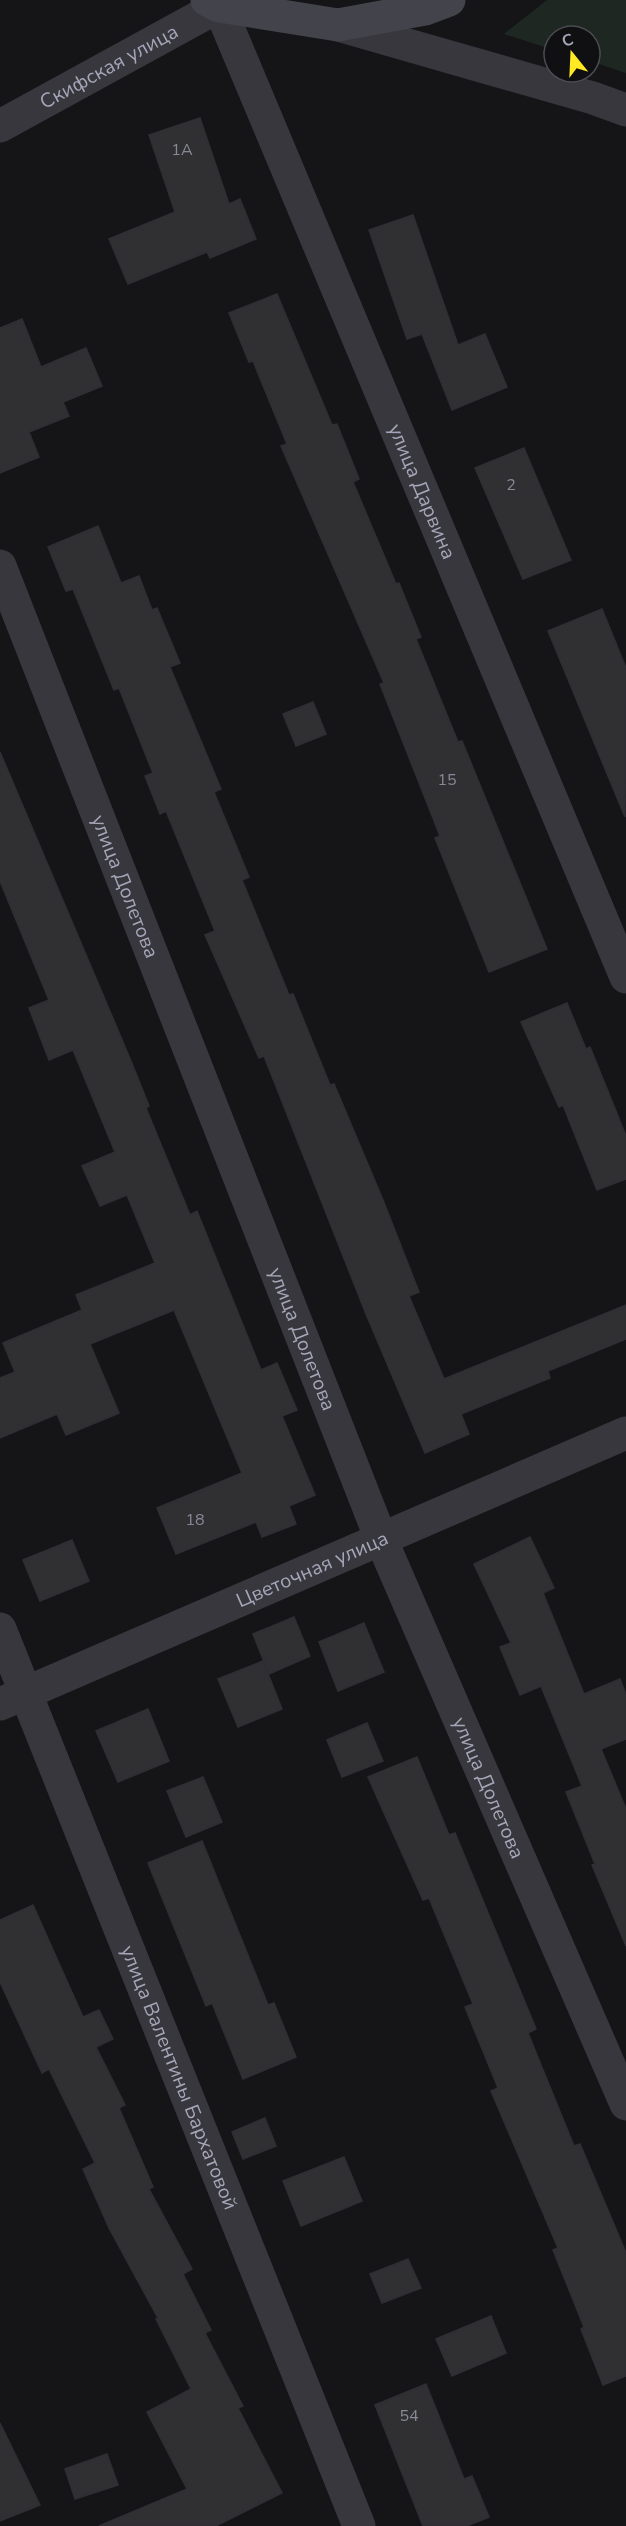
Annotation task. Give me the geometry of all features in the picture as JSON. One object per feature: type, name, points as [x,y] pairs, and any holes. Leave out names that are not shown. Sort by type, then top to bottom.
[{"type":"main road","points":[[213,3],[338,25],[425,9],[449,0]]},
{"type":"street","name":"Скифская улица","points":[[0,126],[213,3]]},
{"type":"street","name":"улица Дарвина","points":[[213,3],[626,977]]},
{"type":"street","points":[[338,25],[594,98],[626,110]]},
{"type":"street","name":"улица Долетова","points":[[0,566],[381,1539],[626,2104]]},
{"type":"street","name":"Цветочная улица","points":[[13,1699],[626,1433]]},
{"type":"street","name":"улица Валентины Бархатовой","points":[[0,1629],[13,1699],[359,2526]]},
{"type":"shaded area","points":[[547,0],[626,0],[626,73],[602,65],[602,24],[542,24],[542,46],[504,34]]},
{"type":"building","points":[[200,118],[229,204],[240,199],[256,239],[210,258],[207,252],[128,284],[109,239],[175,212],[149,135]]},
{"type":"building","points":[[413,215],[458,345],[485,334],[507,387],[452,410],[422,334],[407,339],[369,230]]},
{"type":"building","points":[[277,294],[332,425],[337,424],[359,479],[353,482],[396,584],[399,583],[421,637],[416,639],[458,742],[462,741],[547,949],[489,972],[435,838],[440,836],[380,684],[384,683],[281,446],[287,444],[253,361],[249,362],[229,313]]},
{"type":"building","points":[[22,319],[41,367],[86,348],[102,386],[63,402],[69,416],[29,432],[39,457],[0,473],[0,328]]},
{"type":"building","points":[[524,448],[571,560],[523,579],[475,468]]},
{"type":"building","points":[[98,526],[121,583],[139,576],[152,610],[157,608],[180,663],[170,667],[221,789],[214,792],[249,877],[242,880],[289,995],[293,994],[330,1085],[334,1084],[383,1200],[419,1292],[409,1296],[444,1379],[626,1305],[626,1339],[548,1371],[550,1378],[461,1414],[469,1434],[425,1453],[366,1314],[264,1056],[259,1058],[205,935],[215,931],[166,811],[160,814],[145,776],[153,773],[119,688],[114,690],[73,589],[66,591],[48,547]]},
{"type":"building","points":[[602,609],[626,668],[625,817],[548,631]]},
{"type":"building","points":[[313,702],[326,734],[296,746],[283,714]]},
{"type":"building","points":[[0,752],[131,1061],[149,1106],[146,1108],[190,1215],[197,1211],[261,1370],[277,1363],[297,1410],[282,1416],[315,1495],[289,1506],[296,1524],[262,1537],[256,1522],[176,1554],[157,1508],[242,1473],[174,1310],[90,1344],[119,1413],[66,1435],[57,1414],[0,1438],[0,1378],[15,1372],[3,1343],[82,1310],[76,1295],[155,1263],[127,1195],[100,1206],[82,1166],[115,1152],[73,1050],[49,1060],[29,1008],[49,1000],[0,881]]},
{"type":"building","points":[[567,1003],[586,1049],[590,1047],[626,1136],[626,1179],[597,1190],[563,1105],[559,1107],[521,1022]]},
{"type":"building","points":[[530,1537],[554,1588],[543,1593],[584,1694],[620,1679],[626,1695],[626,1739],[601,1749],[626,1809],[626,1946],[592,1865],[595,1864],[566,1792],[582,1786],[541,1686],[520,1695],[500,1647],[511,1643],[474,1564]]},
{"type":"building","points":[[72,1540],[89,1581],[40,1601],[23,1560]]},
{"type":"building","points":[[294,1617],[310,1656],[269,1674],[253,1634]]},
{"type":"building","points":[[364,1623],[384,1672],[338,1691],[319,1642]]},
{"type":"building","points":[[263,1661],[282,1709],[238,1727],[218,1679]]},
{"type":"building","points":[[148,1709],[169,1761],[118,1782],[96,1731]]},
{"type":"building","points":[[367,1723],[383,1761],[342,1777],[327,1740]]},
{"type":"building","points":[[417,1757],[449,1835],[455,1833],[536,2029],[528,2033],[574,2146],[580,2144],[626,2253],[626,2376],[603,2385],[581,2329],[584,2327],[553,2250],[558,2248],[491,2091],[498,2088],[465,2007],[473,2004],[429,1898],[423,1900],[368,1777]]},
{"type":"building","points":[[203,1777],[222,1822],[186,1837],[167,1791]]},
{"type":"building","points":[[202,1841],[268,2005],[274,2003],[296,2057],[243,2079],[212,2003],[206,2006],[148,1863]]},
{"type":"building","points":[[33,1905],[83,2017],[99,2010],[113,2039],[96,2047],[125,2105],[119,2108],[153,2187],[149,2189],[192,2269],[183,2274],[211,2330],[205,2333],[243,2406],[238,2408],[282,2493],[216,2526],[99,2526],[187,2489],[147,2412],[191,2389],[156,2319],[158,2318],[109,2228],[83,2169],[95,2163],[49,2069],[42,2073],[0,1982],[0,1920]]},
{"type":"building","points":[[265,2118],[276,2146],[243,2159],[232,2132]]},
{"type":"building","points":[[344,2157],[362,2201],[301,2226],[283,2181]]},
{"type":"building","points":[[408,2259],[421,2288],[382,2303],[370,2274]]},
{"type":"building","points":[[491,2316],[506,2353],[452,2376],[436,2339]]},
{"type":"building","points":[[426,2384],[464,2479],[472,2476],[489,2517],[467,2526],[423,2526],[375,2405]]},
{"type":"building","points":[[0,2423],[40,2505],[0,2521]]},
{"type":"building","points":[[107,2454],[118,2485],[75,2499],[65,2469]]}]
